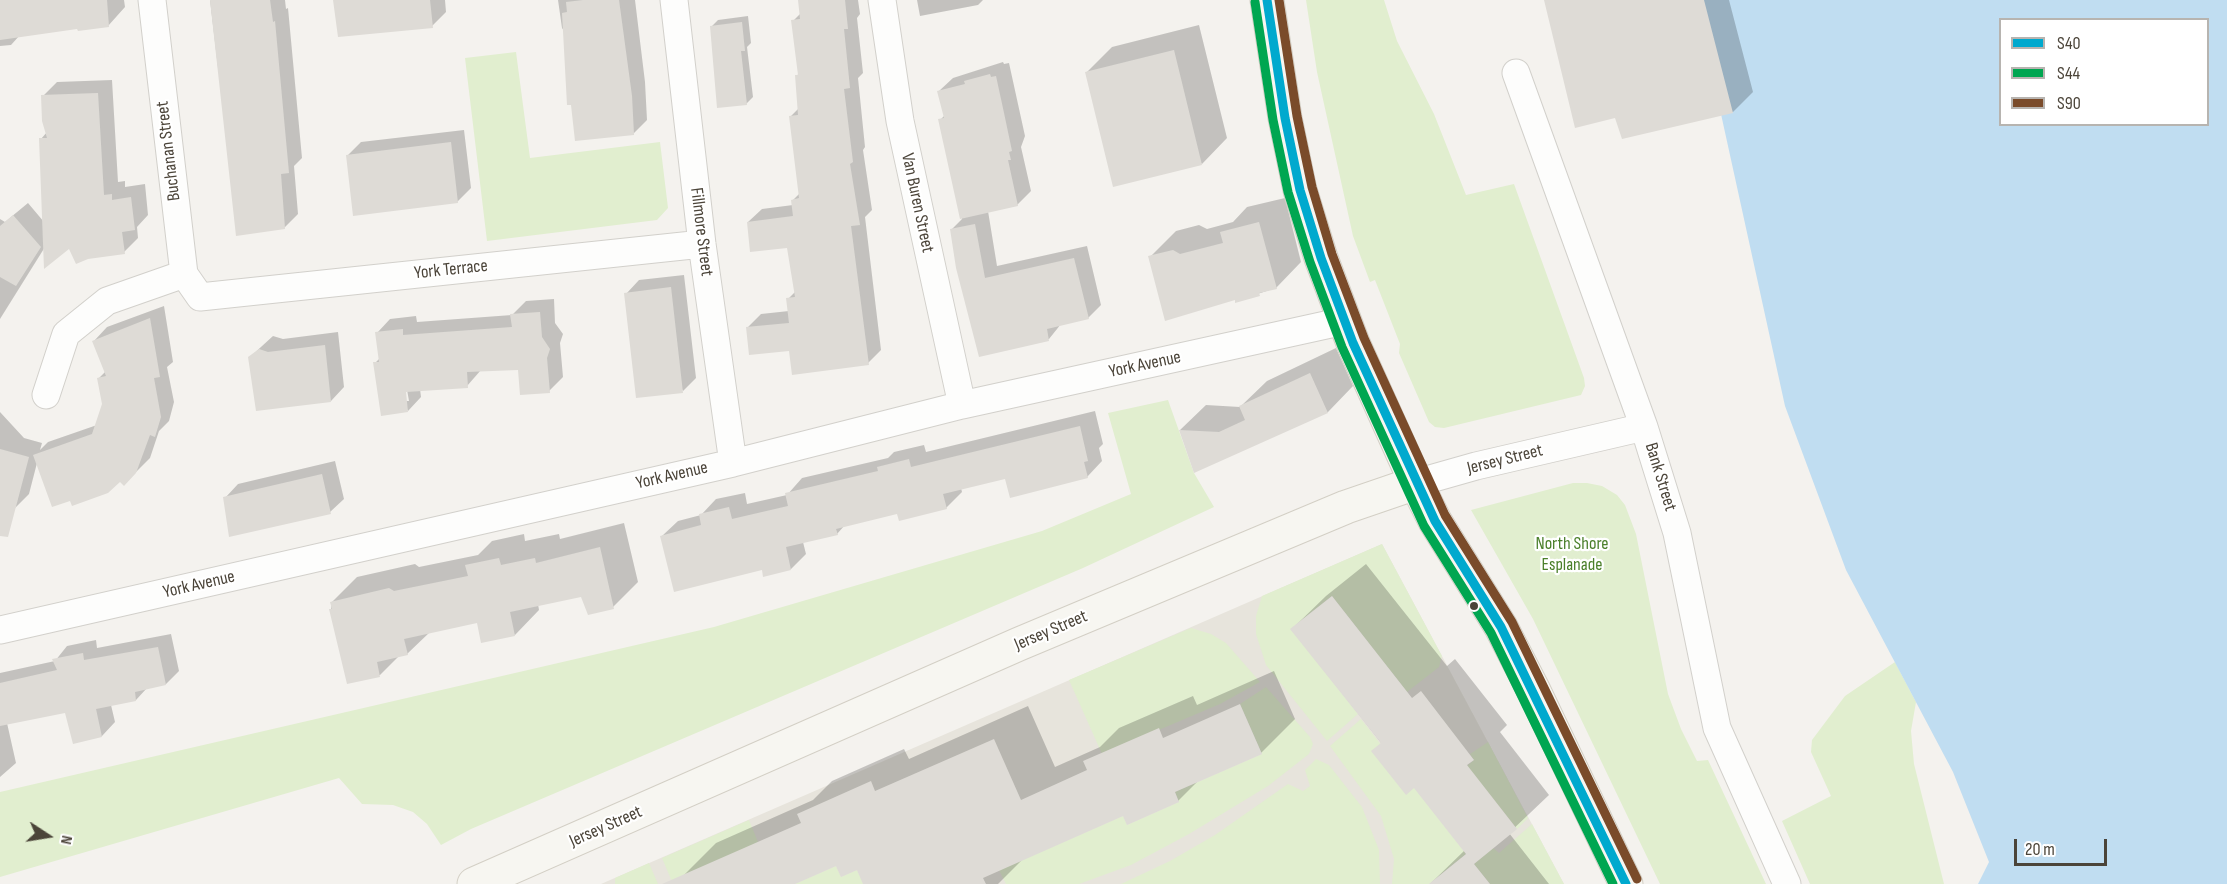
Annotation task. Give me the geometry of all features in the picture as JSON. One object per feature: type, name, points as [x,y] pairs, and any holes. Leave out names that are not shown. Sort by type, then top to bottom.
[{"type":"street","name":"Buchanan Street","points":[[152,0],[183,274]]},
{"type":"street","name":"Fillmore Street","points":[[674,0],[702,244],[733,463]]},
{"type":"street","name":"Van Buren Street","points":[[882,0],[900,121],[962,405]]},
{"type":"street","points":[[1267,0],[1285,118],[1300,190],[1344,321],[1435,521],[1501,627],[1626,884]]},
{"type":"street","name":"Bank Street","points":[[1516,73],[1644,427],[1677,533],[1717,728],[1787,884]]},
{"type":"street","name":"York Terrace","points":[[183,274],[200,297],[702,244]]},
{"type":"street","points":[[46,395],[66,334],[106,301],[183,274]]},
{"type":"street","name":"York Avenue","points":[[0,630],[733,463],[962,405],[1344,321]]},
{"type":"street","name":"Jersey Street","points":[[474,884],[1030,639],[1346,507],[1416,483],[1476,466],[1644,427]]},
{"type":"shaded area","points":[[1382,544],[1564,884],[601,884]]},
{"type":"green space","points":[[1306,0],[1384,0],[1397,41],[1434,114],[1466,195],[1514,184],[1584,378],[1585,386],[1581,395],[1444,428],[1435,427],[1429,422],[1399,353],[1400,344],[1375,280],[1370,282],[1353,236],[1317,72]]},
{"type":"green space","points":[[516,52],[530,158],[660,142],[668,208],[657,220],[487,241],[465,58]]},
{"type":"green space","points":[[1168,400],[1194,473],[1214,507],[1083,568],[471,829],[441,845],[427,824],[413,812],[393,805],[362,804],[339,778],[0,877],[0,792],[714,627],[1042,531],[1131,494],[1108,413]]},
{"type":"green space","name":"North Shore Esplanade","points":[[1573,483],[1602,486],[1617,495],[1625,505],[1636,534],[1668,694],[1681,729],[1697,761],[1708,760],[1766,884],[1660,884],[1533,619],[1471,510]]},
{"type":"green space","points":[[1382,544],[1442,656],[1439,667],[1407,692],[1332,596],[1291,629],[1358,714],[1327,741],[1266,665],[1256,634],[1256,616],[1262,596]]},
{"type":"green space","points":[[1191,628],[1211,634],[1226,643],[1260,682],[1220,704],[1102,754],[1069,680]]},
{"type":"green space","points":[[1895,662],[1916,702],[1911,731],[1914,764],[1944,884],[1810,884],[1782,821],[1831,796],[1811,752],[1812,740],[1845,696]]},
{"type":"green space","points":[[1266,687],[1310,737],[1313,744],[1309,754],[1268,786],[1189,834],[1131,865],[1079,884],[1006,884],[999,870],[1123,816],[1127,825],[1179,802],[1175,792],[1262,754],[1240,704]]},
{"type":"green space","points":[[1361,719],[1466,854],[1429,884],[1392,884],[1394,859],[1381,816],[1330,746]]},
{"type":"green space","points":[[1488,742],[1528,818],[1517,829],[1467,766],[1474,760],[1470,754]]},
{"type":"green space","points":[[1316,759],[1329,765],[1362,807],[1379,850],[1380,884],[1121,884],[1170,861],[1215,835],[1288,784],[1303,791],[1310,786],[1305,770]]},
{"type":"green space","points":[[749,820],[758,842],[673,884],[662,858]]},
{"type":"green space","points":[[1532,824],[1564,884],[1490,884],[1474,864],[1493,848],[1499,853]]},
{"type":"green space","points":[[649,863],[658,884],[615,884],[615,878]]},
{"type":"green space","points":[[836,866],[841,877],[857,870],[863,883],[867,884],[795,884]]},
{"type":"water","points":[[1696,0],[2227,0],[2227,884],[1978,884],[1989,862],[1953,772],[1846,570],[1785,406]]},
{"type":"building","points":[[0,0],[107,0],[109,27],[78,31],[77,29],[0,40]]},
{"type":"building","points":[[210,0],[270,0],[273,22],[275,21],[289,173],[281,174],[285,229],[236,236]]},
{"type":"building","points":[[333,0],[430,0],[433,28],[338,37]]},
{"type":"building","points":[[619,0],[632,96],[634,135],[575,141],[571,105],[567,105],[562,13],[567,12],[566,2]]},
{"type":"building","points":[[798,0],[845,0],[848,29],[844,29],[850,88],[844,89],[853,162],[850,164],[860,225],[851,226],[869,365],[792,375],[789,351],[749,355],[746,327],[789,323],[786,298],[795,297],[787,248],[750,252],[747,222],[793,216],[791,200],[799,198],[789,116],[798,115],[795,75],[798,75],[791,20],[800,19]]},
{"type":"building","points":[[1544,0],[1704,0],[1733,113],[1622,139],[1615,118],[1575,128]]},
{"type":"building","points":[[742,22],[745,51],[741,51],[747,105],[717,108],[710,26]]},
{"type":"building","points":[[1174,50],[1202,165],[1113,187],[1085,72]]},
{"type":"building","points":[[990,74],[991,77],[996,76],[1004,113],[1012,151],[1009,152],[1011,160],[1008,160],[1018,206],[960,219],[938,119],[944,118],[937,91],[965,84],[964,81]]},
{"type":"building","points":[[98,93],[104,195],[112,194],[112,200],[131,197],[135,230],[122,232],[125,254],[88,259],[76,264],[69,249],[44,269],[39,138],[47,138],[42,121],[41,95]]},
{"type":"building","points":[[451,142],[458,203],[353,216],[346,155]]},
{"type":"building","points":[[13,215],[41,247],[16,286],[0,277],[0,226]]},
{"type":"building","points":[[1259,222],[1277,289],[1259,293],[1260,296],[1235,303],[1235,300],[1165,321],[1148,256],[1173,250],[1180,254],[1223,243],[1220,232]]},
{"type":"building","points":[[975,224],[985,278],[1074,258],[1089,319],[1047,329],[1049,341],[979,357],[956,268],[950,229]]},
{"type":"building","points":[[671,287],[683,393],[636,398],[624,293]]},
{"type":"building","points":[[540,312],[542,337],[550,349],[547,358],[550,393],[520,395],[518,370],[467,372],[468,388],[406,392],[408,412],[381,416],[373,362],[379,362],[375,332],[403,329],[403,335],[512,327],[510,314]]},
{"type":"building","points":[[150,318],[160,377],[154,378],[161,417],[155,437],[150,435],[136,473],[124,486],[120,482],[108,493],[72,506],[70,501],[52,507],[33,455],[92,434],[102,404],[97,378],[106,376],[92,341]]},
{"type":"building","points":[[325,345],[331,402],[256,411],[248,357],[259,349],[268,352]]},
{"type":"building","points":[[1310,373],[1328,413],[1194,473],[1179,430],[1219,432],[1245,420],[1239,406]]},
{"type":"building","points":[[1080,426],[1088,461],[1084,462],[1088,478],[1010,498],[1005,479],[943,494],[947,509],[899,521],[897,514],[836,529],[838,535],[786,547],[791,570],[763,577],[762,570],[674,592],[660,536],[701,525],[699,514],[729,507],[732,519],[788,506],[785,493],[878,471],[877,467],[909,459],[911,467]]},
{"type":"building","points":[[0,449],[29,457],[8,537],[0,536]]},
{"type":"building","points":[[322,474],[331,514],[229,537],[223,497]]},
{"type":"building","points":[[600,547],[614,609],[588,615],[581,597],[510,612],[515,636],[481,643],[477,623],[404,639],[408,655],[377,662],[380,677],[347,684],[329,609],[332,609],[330,602],[389,588],[394,591],[468,576],[465,565],[499,558],[501,565],[535,558],[536,563]]},
{"type":"building","points":[[1332,596],[1412,698],[1421,691],[1474,760],[1467,765],[1517,829],[1474,864],[1490,884],[1429,884],[1466,854],[1414,788],[1406,795],[1371,751],[1381,743],[1290,629]]},
{"type":"building","points":[[158,647],[166,685],[135,692],[136,701],[96,709],[102,737],[73,744],[65,713],[0,726],[0,683],[57,670],[52,659],[83,653],[84,660]]},
{"type":"building","points":[[1240,704],[1262,754],[1175,792],[1179,802],[1127,825],[1123,816],[983,878],[986,884],[863,884],[857,870],[841,877],[836,866],[795,884],[662,884],[801,823],[797,814],[871,781],[875,791],[994,739],[1021,800],[1087,770],[1083,761],[1159,728],[1163,738]]},
{"type":"transit line","name":"S40","points":[[1267,0],[1285,118],[1300,190],[1321,258],[1353,343],[1435,521],[1501,627],[1626,884]]},
{"type":"transit line","name":"S90","points":[[1279,0],[1297,116],[1312,187],[1332,254],[1364,338],[1445,515],[1512,622],[1637,879]]},
{"type":"transit line","name":"S44","points":[[1255,2],[1273,120],[1288,192],[1310,262],[1342,347],[1424,526],[1491,633],[1613,884]]}]
